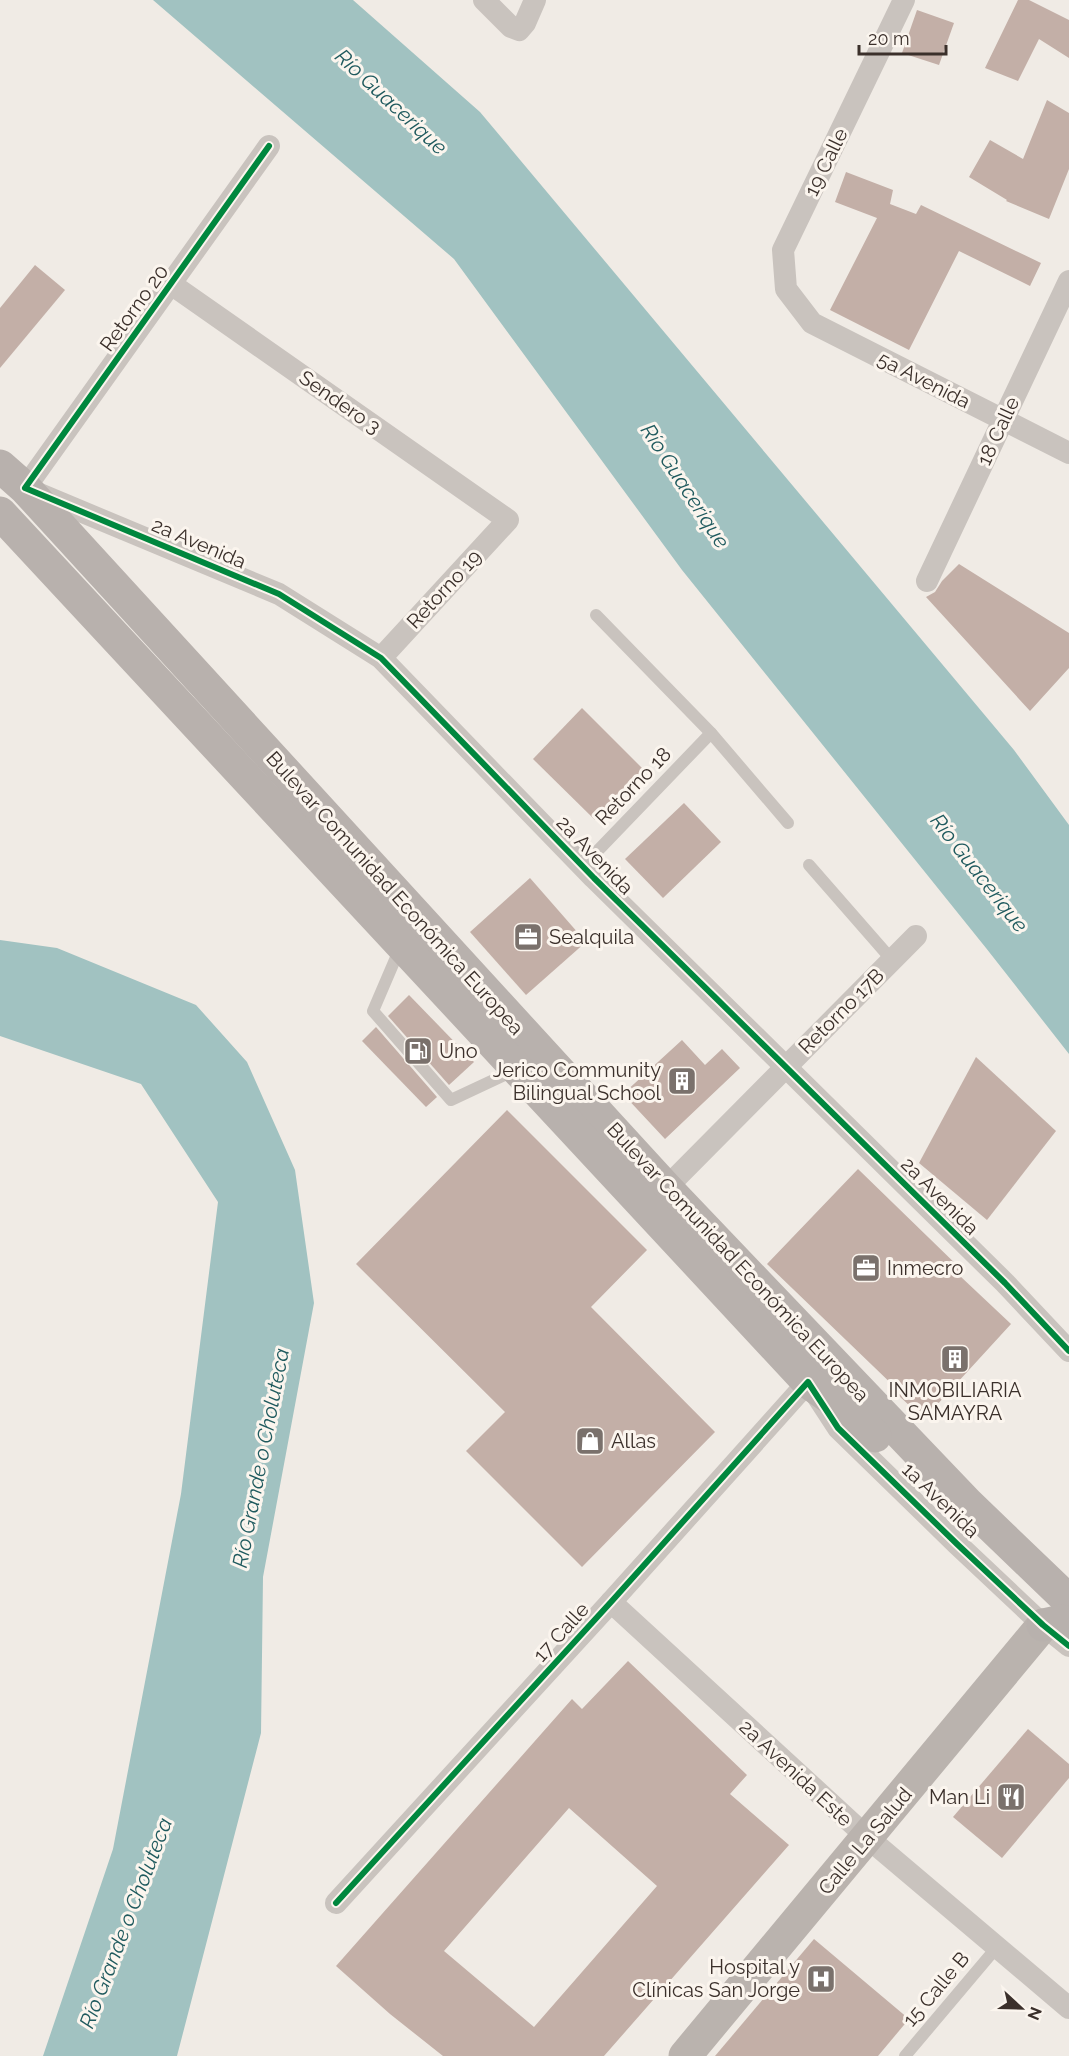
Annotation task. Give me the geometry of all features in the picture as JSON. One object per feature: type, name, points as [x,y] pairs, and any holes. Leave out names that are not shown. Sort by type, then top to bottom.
[{"type":"main road","name":"Bulevar Comunidad Económica Europea","points":[[0,466],[25,488],[666,1188],[967,1503],[1069,1601]]},
{"type":"main road","name":"Bulevar Comunidad Económica Europea","points":[[0,513],[808,1382]]},
{"type":"main road","name":"1a Avenida","points":[[808,1382],[849,1411],[1060,1624]]},
{"type":"main road","name":"Calle La Salud","points":[[685,2056],[868,1838],[1060,1624]]},
{"type":"street","points":[[483,0],[511,27],[519,30],[536,0]]},
{"type":"street","name":"19 Calle","points":[[812,323],[786,289],[783,250],[904,0]]},
{"type":"street","name":"Retorno 20","points":[[25,488],[269,146]]},
{"type":"street","name":"18 Calle","points":[[927,581],[1069,281]]},
{"type":"street","name":"Sendero 3","points":[[171,284],[508,520]]},
{"type":"street","name":"5a Avenida","points":[[812,323],[1069,453]]},
{"type":"street","name":"2a Avenida","points":[[25,488],[279,594],[381,658],[583,866],[1005,1283],[1069,1351]]},
{"type":"street","name":"Retorno 19","points":[[381,658],[508,520]]},
{"type":"street","name":"Retorno 17B","points":[[666,1188],[916,936]]},
{"type":"street","name":"17 Calle","points":[[336,1903],[808,1382]]},
{"type":"street","name":"Bulevar Comunidad Económica Europea","points":[[808,1382],[838,1428],[957,1545],[1060,1624]]},
{"type":"street","name":"2a Avenida Este","points":[[611,1602],[868,1838],[1069,2008]]},
{"type":"street","name":"1a Avenida","points":[[1060,1624],[1069,1646]]},
{"type":"lane","points":[[596,615],[711,733],[788,823]]},
{"type":"lane","name":"Retorno 18","points":[[583,866],[711,733]]},
{"type":"lane","points":[[809,865],[892,960]]},
{"type":"lane","points":[[402,944],[373,1011],[451,1100],[518,1069]]},
{"type":"lane","name":"15 Calle B","points":[[905,2056],[997,1947]]},
{"type":"water","name":"Río Guacerique","points":[[153,0],[353,0],[480,112],[1014,750],[1069,825],[1069,1054],[682,570],[454,259]]},
{"type":"water","name":"Río Grande o Choluteca","points":[[0,940],[57,948],[196,1005],[247,1062],[295,1170],[314,1303],[263,1577],[261,1733],[177,2056],[43,2056],[113,1849],[181,1494],[218,1202],[141,1084],[0,1036]]},
{"type":"building","points":[[1018,0],[1029,0],[1069,20],[1069,58],[1039,39],[1018,81],[985,68]]},
{"type":"building","points":[[917,10],[954,23],[939,65],[902,53]]},
{"type":"building","points":[[1047,100],[1069,113],[1069,169],[1049,219],[1006,201],[969,177],[990,140],[1023,159]]},
{"type":"building","points":[[846,172],[893,190],[890,204],[916,214],[921,205],[1041,263],[1030,286],[959,251],[909,350],[830,310],[877,218],[835,202]]},
{"type":"building","points":[[35,265],[65,290],[0,368],[0,308]]},
{"type":"building","points":[[959,564],[1069,633],[1069,668],[1030,711],[926,597],[935,592],[942,581]]},
{"type":"building","points":[[582,708],[644,770],[595,820],[533,759]]},
{"type":"building","points":[[684,803],[721,842],[663,898],[625,859]]},
{"type":"building","name":"Sealquila","points":[[530,878],[586,942],[526,995],[470,932]]},
{"type":"building","points":[[409,995],[474,1062],[449,1085],[388,1016]]},
{"type":"building","points":[[376,1027],[437,1097],[426,1107],[362,1041]]},
{"type":"building","name":"Jerico Community Bilingual School","points":[[682,1040],[705,1065],[722,1049],[740,1068],[665,1139],[623,1094]]},
{"type":"building","points":[[976,1057],[1056,1131],[987,1220],[919,1163]]},
{"type":"building","points":[[507,1110],[647,1250],[591,1307],[715,1432],[582,1567],[466,1451],[505,1412],[356,1264]]},
{"type":"building","name":"Inmecro","points":[[858,1169],[964,1272],[960,1276],[1011,1324],[924,1419],[898,1395],[900,1392],[767,1264]]},
{"type":"building","points":[[628,1661],[747,1775],[730,1794],[789,1845],[604,2056],[443,2056],[390,2014],[336,1966],[572,1699],[582,1709]],"holes":[[[569,1808],[657,1886],[534,2027],[444,1951]]]},
{"type":"building","name":"Man Li","points":[[1028,1729],[1069,1764],[1069,1778],[1002,1858],[953,1817]]},
{"type":"building","name":"Hospital y Clínicas San Jorge","points":[[814,1939],[909,2019],[878,2056],[715,2056]]},
{"type":"cycle path","points":[[269,146],[25,488],[279,594],[381,658],[594,878],[1005,1283],[1069,1351]]},
{"type":"cycle path","points":[[336,1903],[808,1382],[838,1428],[957,1544],[1043,1625],[1069,1646]]},
{"type":"place","name":"Sealquila","points":[[528,937]]},
{"type":"place","name":"Uno","points":[[418,1051]]},
{"type":"place","name":"Jerico Community Bilingual School","points":[[682,1081]]},
{"type":"place","name":"Inmecro","points":[[866,1268]]},
{"type":"place","name":"INMOBILIARIA SAMAYRA","points":[[955,1359]]},
{"type":"place","name":"Allas","points":[[590,1441]]},
{"type":"place","name":"Man Li","points":[[1011,1797]]},
{"type":"place","name":"Hospital y Clínicas San Jorge","points":[[821,1979]]}]
